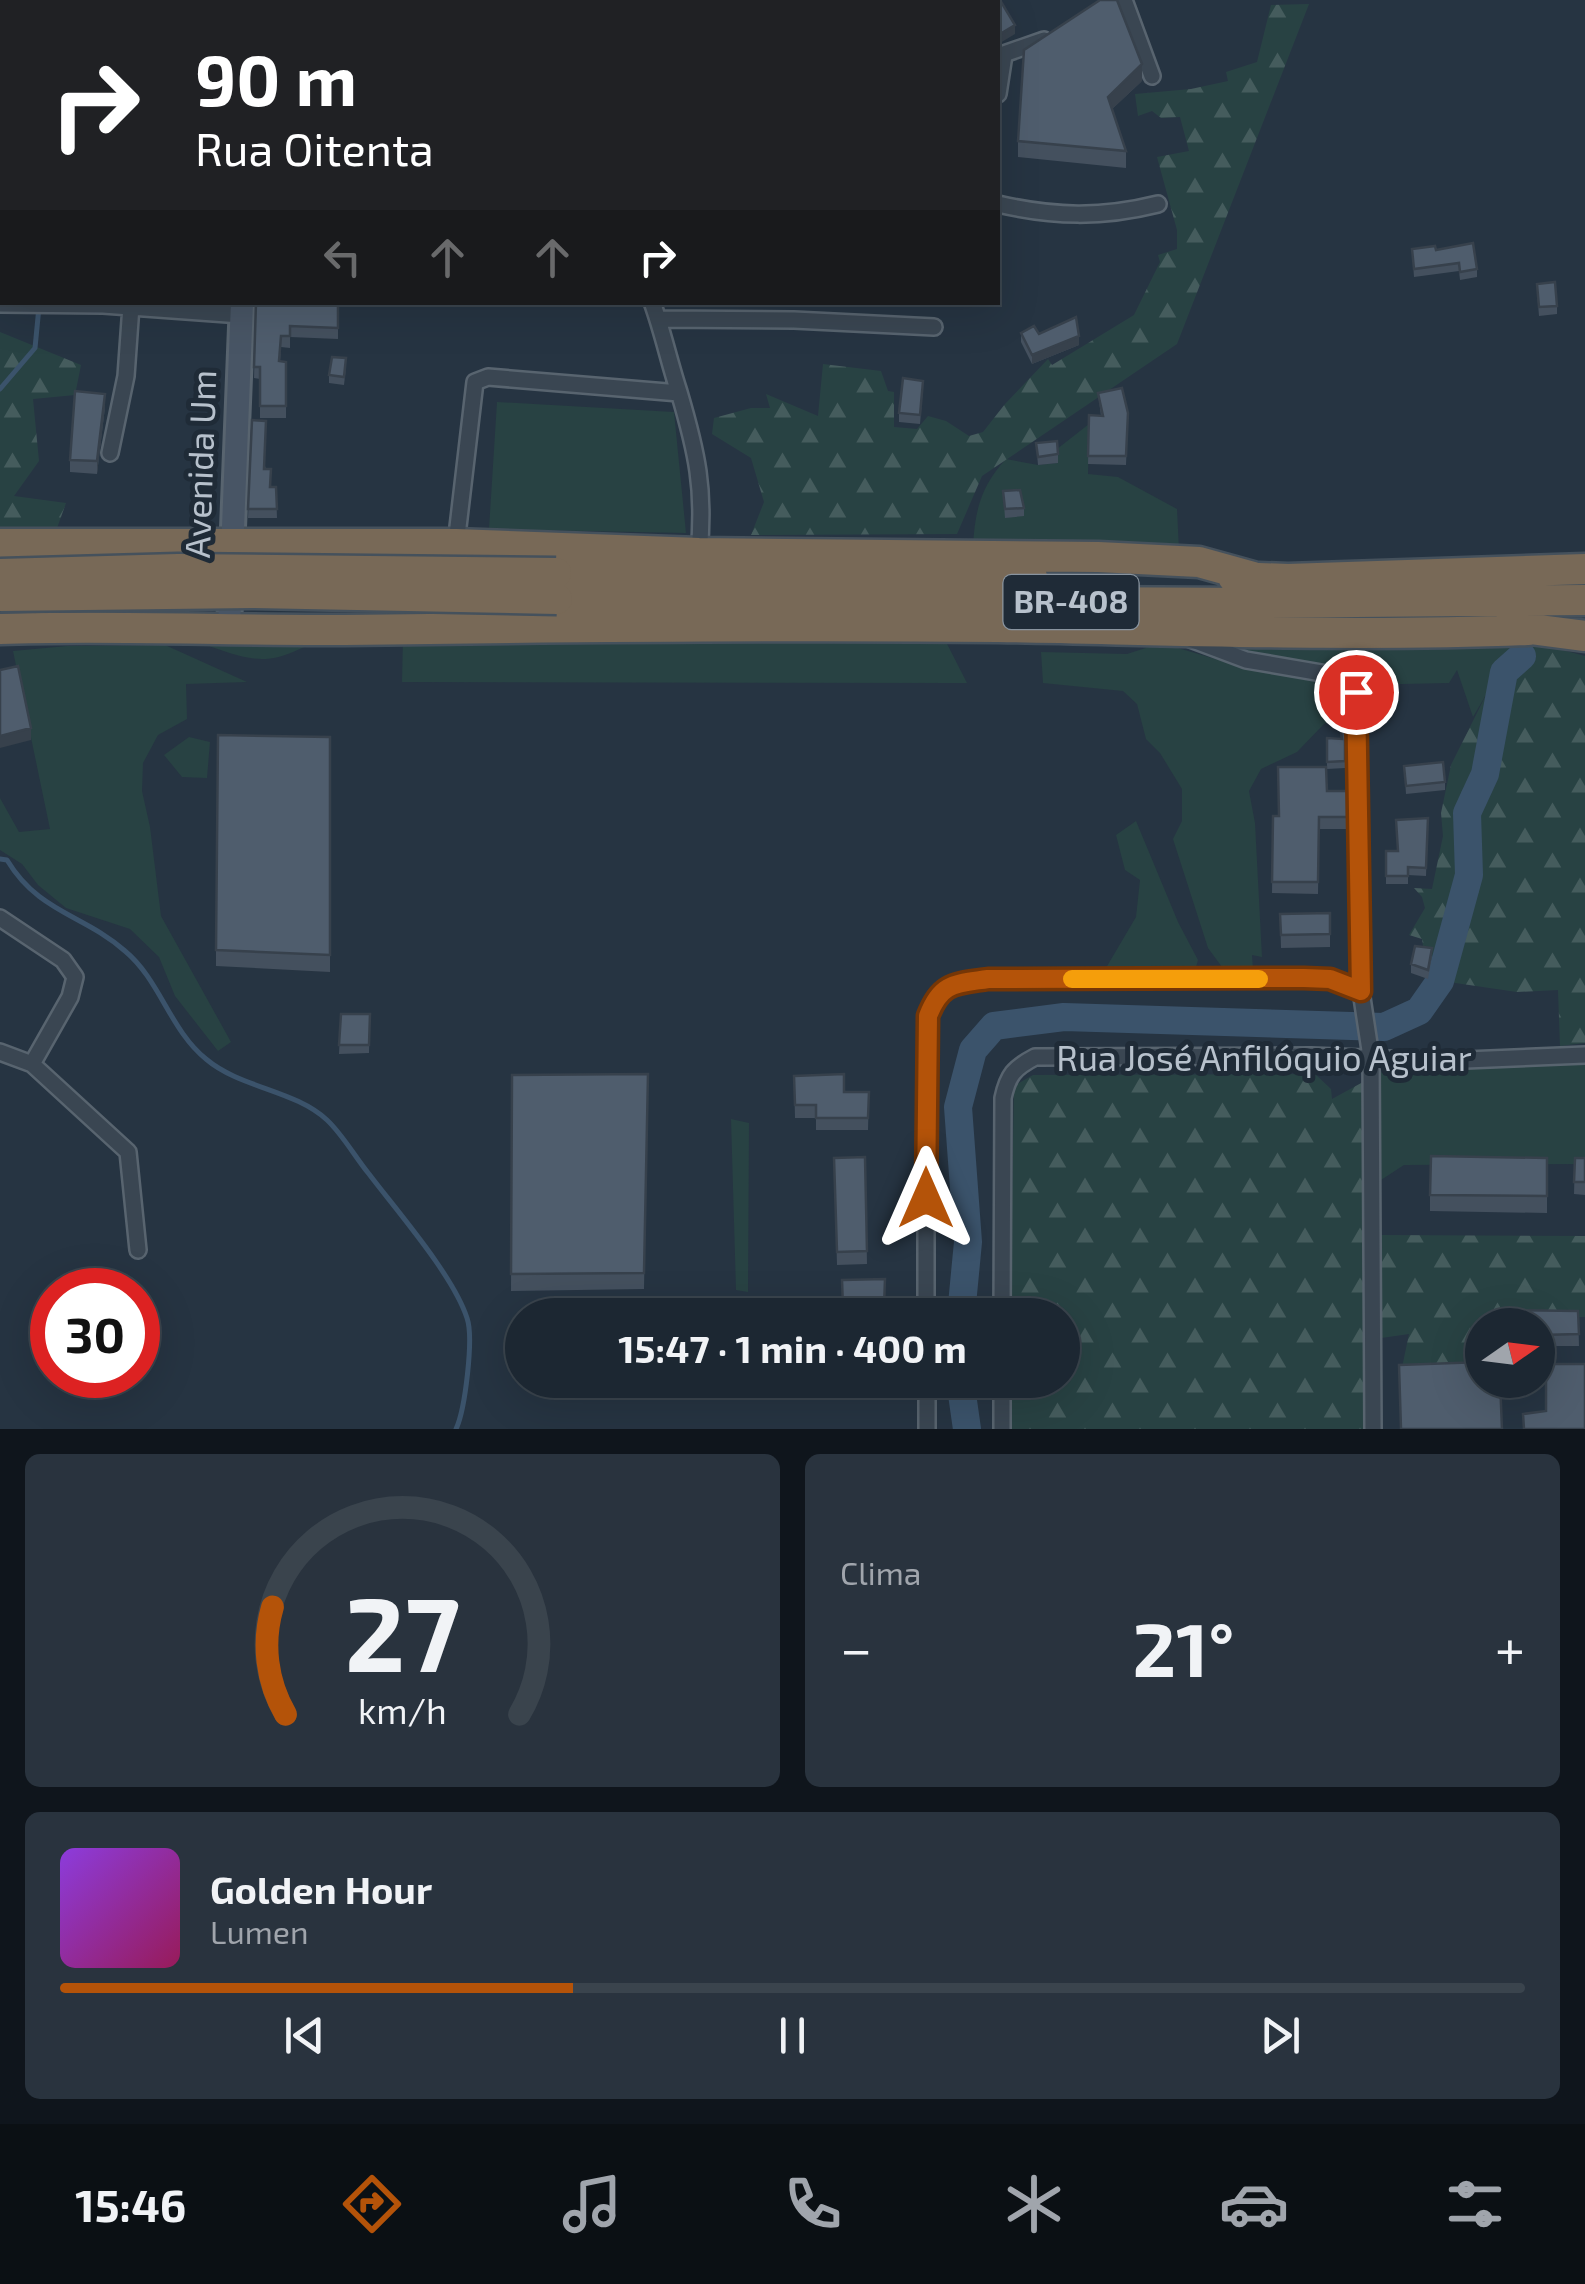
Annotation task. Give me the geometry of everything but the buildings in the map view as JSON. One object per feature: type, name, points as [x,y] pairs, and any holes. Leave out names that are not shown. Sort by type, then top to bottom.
[{"type":"highway","points":[[0,544],[456,544],[700,553],[1098,557],[1198,562],[1253,577]]},
{"type":"highway","name":"BR-408","points":[[0,574],[178,569],[556,586],[1397,603],[1585,600]]},
{"type":"highway","name":"BR-408","points":[[0,596],[556,586],[709,577],[1288,579],[1585,569]]},
{"type":"highway","points":[[1397,603],[1528,630],[1585,636]]},
{"type":"highway","points":[[0,629],[890,626],[1448,633],[1528,630]]},
{"type":"street","points":[[1124,0],[1152,76]]},
{"type":"street","points":[[1001,56],[1058,32]]},
{"type":"street","points":[[1000,204],[1060,216],[1092,216],[1158,204]]},
{"type":"street","points":[[117,305],[242,309]]},
{"type":"street","points":[[653,305],[692,432],[701,475],[700,553]]},
{"type":"street","points":[[110,453],[126,376],[131,306]]},
{"type":"street","name":"Avenida Um","points":[[229,628],[242,309]]},
{"type":"street","points":[[658,319],[934,327]]},
{"type":"street","points":[[456,544],[472,389],[480,379],[679,393]]},
{"type":"street","points":[[1168,630],[1246,660],[1350,680],[1356,692],[1361,991],[1370,1049],[1373,1429]]},
{"type":"street","points":[[0,918],[63,960],[75,977],[70,997],[32,1064]]},
{"type":"street","points":[[926,1298],[926,1041],[928,1016],[935,999],[946,987],[988,979],[1330,979],[1361,991]]},
{"type":"street","name":"Rua José Anfilóquio Aguiar","points":[[1002,1298],[1001,1130],[1007,1080],[1015,1067],[1035,1057],[1370,1049],[1498,1060],[1585,1054]]},
{"type":"street","points":[[0,1052],[32,1064],[128,1152],[138,1250]]},
{"type":"street","points":[[927,1398],[928,1429]]},
{"type":"street","points":[[1002,1398],[1002,1429]]},
{"type":"green space","points":[[1309,4],[1177,344],[982,476],[957,534],[751,535],[764,502],[751,458],[712,434],[714,418],[751,408],[770,408],[766,394],[818,416],[823,364],[881,371],[888,391],[894,392],[894,427],[917,429],[928,416],[946,421],[969,436],[983,432],[1048,359],[1052,365],[1134,315],[1160,262],[1158,255],[1177,249],[1177,230],[1157,157],[1189,151],[1180,117],[1161,118],[1152,111],[1138,116],[1135,94],[1228,81],[1226,72],[1257,62],[1271,5]]},
{"type":"green space","points":[[0,332],[81,365],[75,395],[33,399],[39,461],[14,496],[66,503],[56,531],[0,528]]},
{"type":"green space","points":[[497,402],[674,412],[686,533],[489,529]]},
{"type":"green space","points":[[1089,424],[1088,474],[1118,477],[1177,509],[1179,550],[973,546],[981,499],[1006,459],[1038,465],[1058,463],[1057,449]]},
{"type":"green space","points":[[324,636],[290,653],[264,659],[201,643]]},
{"type":"green space","points":[[403,636],[944,638],[967,683],[402,682]]},
{"type":"green space","points":[[1198,639],[1520,639],[1497,668],[1473,717],[1457,670],[1449,683],[1356,685]]},
{"type":"green space","points":[[1520,639],[1585,656],[1585,1043],[1560,1046],[1558,990],[1517,992],[1428,979],[1422,939],[1409,935],[1425,908],[1414,888],[1432,889],[1451,765],[1497,668]]},
{"type":"green space","points":[[1161,643],[1229,663],[1319,677],[1347,687],[1348,712],[1323,725],[1297,752],[1261,769],[1249,791],[1255,823],[1262,957],[1252,955],[1253,970],[1222,967],[1208,948],[1173,839],[1182,821],[1182,789],[1160,753],[1146,739],[1137,704],[1123,691],[1043,683],[1041,652],[1127,654]]},
{"type":"green space","points":[[165,645],[247,682],[186,684],[187,719],[158,735],[143,763],[142,791],[161,916],[231,1042],[218,1051],[175,996],[159,957],[130,929],[66,908],[38,885],[22,864],[0,850],[0,798],[19,832],[50,829],[13,651]]},
{"type":"green space","points":[[189,737],[210,742],[207,778],[182,777],[164,755]]},
{"type":"green space","points":[[1136,821],[1198,960],[1194,974],[1103,973],[1136,917],[1140,880],[1125,870],[1116,835]]},
{"type":"green space","points":[[1585,1064],[1585,1164],[1404,1165],[1381,1180],[1379,1074],[1391,1067]]},
{"type":"green space","points":[[1315,1074],[1331,1089],[1332,1099],[1363,1082],[1369,1429],[1007,1429],[1008,1398],[1080,1398],[1080,1298],[1010,1298],[1014,1086],[1033,1075]]},
{"type":"green space","points":[[731,1119],[749,1123],[748,1292],[736,1290]]},
{"type":"green space","points":[[1379,1235],[1585,1236],[1585,1317],[1555,1317],[1555,1308],[1465,1308],[1465,1380],[1399,1382],[1409,1334],[1381,1338]]},
{"type":"waterway","points":[[0,389],[35,348],[39,307]]},
{"type":"waterway","points":[[963,1298],[968,1242],[958,1107],[973,1050],[994,1026],[1064,1017],[1384,1027],[1419,1011],[1440,981],[1469,875],[1467,813],[1485,774],[1504,672],[1522,656]]},
{"type":"waterway","points":[[0,859],[7,860],[47,902],[125,951],[147,976],[183,1034],[206,1059],[235,1077],[314,1110],[338,1132],[437,1263],[467,1318],[468,1374],[456,1429]]},
{"type":"waterway","points":[[963,1398],[967,1429]]},
{"type":"slow traffic","points":[[1072,979],[1259,979]]},
{"type":"route","points":[[926,1198],[928,1016],[935,999],[946,987],[988,979],[1304,978],[1330,979],[1361,991],[1356,692]]}]
